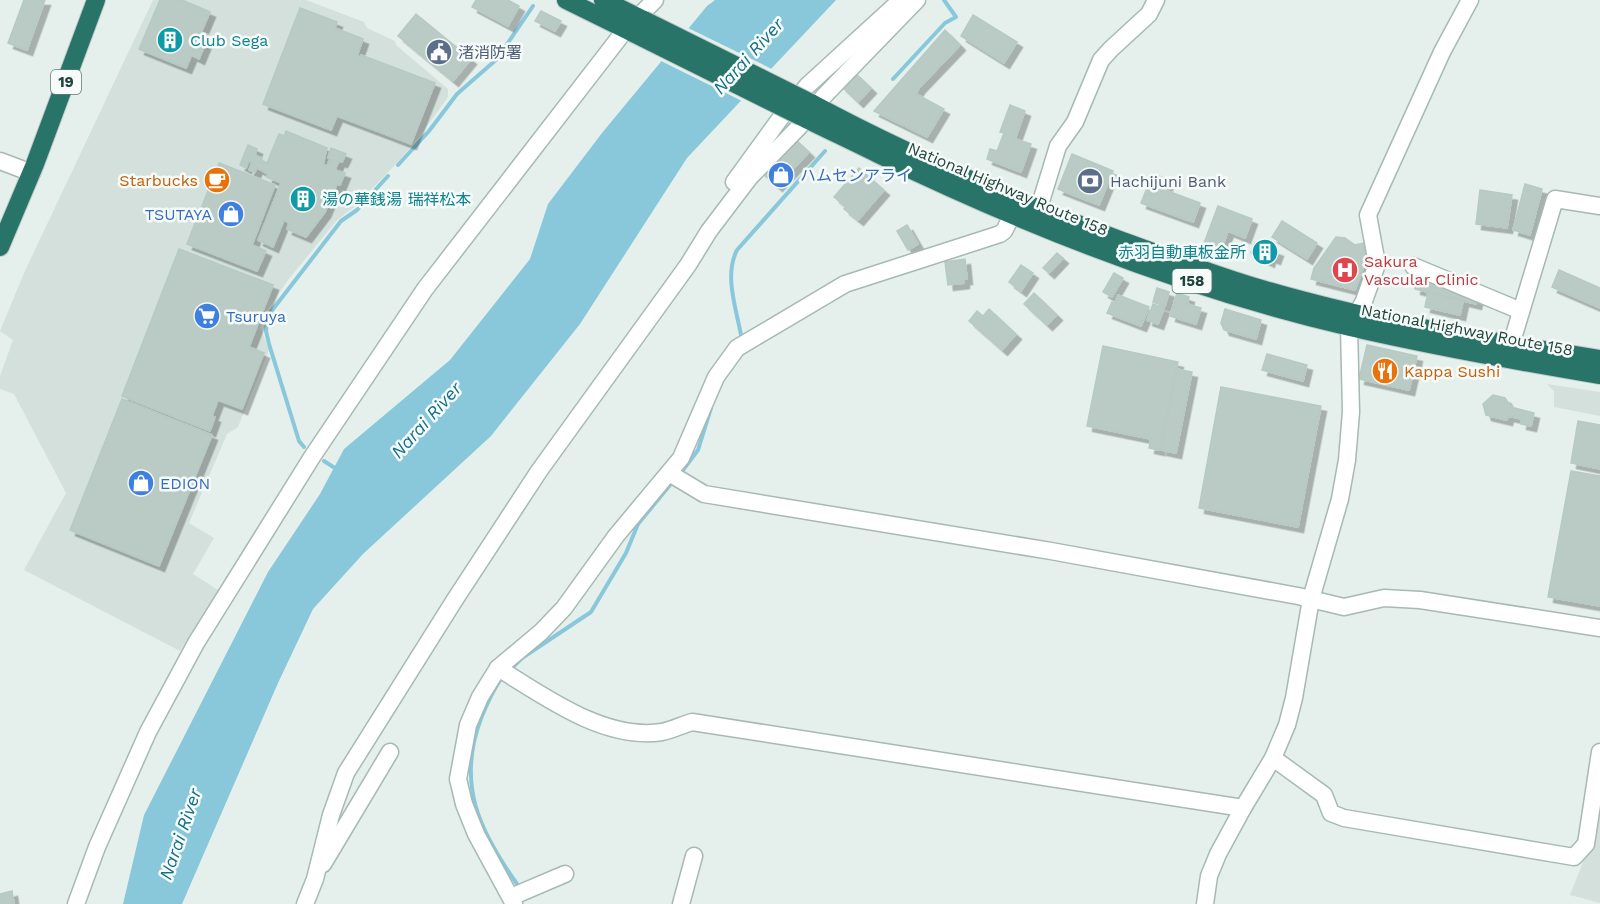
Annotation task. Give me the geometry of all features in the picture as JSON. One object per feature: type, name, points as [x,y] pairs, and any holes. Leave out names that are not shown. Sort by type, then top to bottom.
[{"type":"highway","name":"19","points":[[0,247],[32,173],[96,0]]},
{"type":"highway","name":"National Highway Route 158","points":[[566,0],[635,25],[808,111],[919,157],[1016,208],[1184,279],[1254,301],[1353,320],[1600,359]]},
{"type":"highway","name":"National Highway Route 158","points":[[603,0],[635,25]]},
{"type":"highway","name":"National Highway Route 158","points":[[1353,320],[1516,362],[1600,375]]},
{"type":"street","points":[[76,904],[97,847],[148,732],[217,609],[312,457],[424,289],[655,0]]},
{"type":"street","points":[[688,265],[703,227],[779,120],[807,87],[901,0]]},
{"type":"street","points":[[305,904],[318,869],[331,815],[346,774],[539,471],[688,265],[709,231],[750,177],[808,111],[917,0]]},
{"type":"street","points":[[1037,217],[1058,146],[1075,122],[1101,60],[1149,14],[1156,0]]},
{"type":"street","points":[[1205,904],[1209,876],[1243,807],[1273,758],[1287,725],[1294,698],[1311,599],[1340,499],[1347,460],[1351,412],[1353,320],[1364,301],[1377,264],[1368,214],[1442,52],[1470,0]]},
{"type":"street","points":[[0,161],[32,173]]},
{"type":"street","points":[[1511,345],[1555,199],[1600,206]]},
{"type":"street","points":[[565,874],[512,901],[476,834],[464,804],[458,779],[468,725],[480,697],[498,668],[541,632],[564,609],[616,536],[681,458],[716,377],[737,348],[845,284],[1000,234],[1016,208]]},
{"type":"street","points":[[1413,266],[1521,311]]},
{"type":"street","points":[[669,473],[704,494],[1052,551],[1344,607],[1384,598],[1420,600],[1600,628]]},
{"type":"street","points":[[498,668],[572,714],[631,733],[662,732],[692,722],[1243,807]]},
{"type":"street","points":[[318,869],[327,860],[390,752]]},
{"type":"street","points":[[1273,758],[1324,795],[1331,813],[1344,818],[1574,857],[1586,844],[1600,752]]},
{"type":"street","points":[[681,904],[694,856]]},
{"type":"shaded area","points":[[153,0],[306,0],[364,22],[367,28],[395,41],[396,45],[448,89],[448,97],[420,136],[354,207],[337,220],[288,280],[266,312],[260,327],[269,350],[238,427],[227,434],[189,523],[214,538],[193,574],[218,590],[180,651],[24,570],[66,493],[14,394],[0,389],[0,376],[13,340],[0,331],[24,273]]},
{"type":"shaded area","points":[[1547,384],[1600,392],[1600,416],[1554,407],[1554,391]]},
{"type":"shaded area","points":[[1600,780],[1600,903],[1570,895],[1587,852]]},
{"type":"water","name":"Narai River","points":[[715,0],[836,0],[687,158],[580,324],[491,436],[363,554],[313,609],[278,683],[182,904],[123,904],[144,815],[268,572],[320,494],[344,449],[450,360],[530,259],[548,204],[602,133],[707,6]]},
{"type":"pier","points":[[686,27],[774,70],[744,102],[659,60]]},
{"type":"building","points":[[24,0],[45,0],[27,50],[8,43]]},
{"type":"building","name":"Club Sega","points":[[160,0],[182,0],[210,12],[186,68],[139,49]]},
{"type":"building","points":[[476,0],[508,0],[519,6],[508,26],[472,7]]},
{"type":"building","points":[[300,8],[337,22],[335,28],[363,39],[357,56],[361,55],[435,83],[411,144],[337,116],[331,130],[263,104]]},
{"type":"building","points":[[541,11],[561,21],[555,31],[535,21]]},
{"type":"building","points":[[416,14],[471,59],[453,81],[398,36]]},
{"type":"building","points":[[973,15],[1017,42],[1004,63],[961,36]]},
{"type":"building","points":[[945,30],[960,45],[916,94],[944,109],[927,137],[874,111]]},
{"type":"building","points":[[201,32],[209,35],[199,59],[191,55]]},
{"type":"building","points":[[854,72],[871,88],[858,102],[841,86]]},
{"type":"building","points":[[1010,105],[1025,111],[1015,139],[1031,144],[1021,172],[987,159],[990,149],[997,151],[1004,133],[1000,132]]},
{"type":"building","name":"湯の華銭湯 瑞祥松本","points":[[286,131],[327,148],[323,165],[327,166],[329,161],[333,160],[328,158],[331,148],[346,154],[342,162],[339,161],[335,170],[345,173],[340,185],[337,184],[325,212],[306,237],[287,229],[289,223],[284,220],[273,247],[258,240],[281,183],[267,177],[268,174],[257,168],[255,172],[249,170],[252,162],[249,161],[246,168],[240,165],[248,145],[257,149],[255,155],[267,163],[279,134],[284,136]]},
{"type":"building","points":[[796,140],[809,152],[777,186],[764,175]]},
{"type":"building","points":[[1072,154],[1113,171],[1099,205],[1058,189]]},
{"type":"building","name":"TSUTAYA","points":[[219,163],[275,185],[252,245],[266,251],[257,271],[187,244]]},
{"type":"building","points":[[859,168],[884,190],[858,220],[834,197]]},
{"type":"building","points":[[1159,176],[1169,180],[1165,190],[1200,203],[1193,222],[1141,203],[1149,183],[1156,185]]},
{"type":"building","points":[[1525,184],[1542,189],[1530,235],[1513,230]]},
{"type":"building","points":[[1480,190],[1512,195],[1507,228],[1476,224]]},
{"type":"building","name":"赤羽自動車板金所","points":[[1218,206],[1252,219],[1245,238],[1228,231],[1220,253],[1203,246]]},
{"type":"building","points":[[1282,221],[1317,243],[1307,259],[1272,237]]},
{"type":"building","points":[[907,225],[918,244],[908,250],[897,231]]},
{"type":"building","points":[[1336,237],[1345,238],[1355,245],[1365,243],[1368,255],[1355,290],[1311,279],[1314,268]]},
{"type":"building","name":"赤羽自動車板金所","points":[[1255,243],[1278,251],[1275,259],[1270,257],[1269,262],[1251,253]]},
{"type":"building","name":"Tsuruya","points":[[179,249],[273,285],[249,347],[264,353],[242,409],[218,400],[212,416],[215,417],[210,431],[122,396]]},
{"type":"building","points":[[1057,253],[1063,258],[1049,273],[1043,268]]},
{"type":"building","points":[[965,259],[967,279],[964,279],[964,283],[948,285],[945,262]]},
{"type":"building","points":[[1021,265],[1033,273],[1021,291],[1009,282]]},
{"type":"building","points":[[1559,270],[1600,288],[1600,308],[1552,287]]},
{"type":"building","points":[[1411,271],[1477,300],[1476,304],[1415,289],[1417,280],[1409,278]]},
{"type":"building","points":[[1114,273],[1123,278],[1112,297],[1103,292]]},
{"type":"building","points":[[1157,288],[1169,292],[1165,306],[1153,302]]},
{"type":"building","points":[[1428,292],[1463,301],[1460,315],[1425,307]]},
{"type":"building","points":[[1034,293],[1057,315],[1047,325],[1024,304]]},
{"type":"building","points":[[1177,293],[1189,297],[1187,304],[1201,308],[1196,324],[1170,316]]},
{"type":"building","points":[[1118,295],[1149,307],[1141,326],[1107,313]]},
{"type":"building","points":[[1153,304],[1164,308],[1158,324],[1147,320]]},
{"type":"building","points":[[989,309],[1016,334],[1002,350],[969,321],[977,311],[983,316]]},
{"type":"building","points":[[1225,309],[1261,320],[1256,339],[1224,330],[1221,323]]},
{"type":"building","points":[[1367,345],[1417,356],[1409,390],[1359,379]]},
{"type":"building","points":[[1103,346],[1178,362],[1159,450],[1149,448],[1151,439],[1087,426]]},
{"type":"building","points":[[1267,354],[1307,365],[1303,381],[1262,370]]},
{"type":"building","points":[[1177,369],[1192,372],[1176,453],[1161,450]]},
{"type":"building","points":[[1221,387],[1321,406],[1298,527],[1199,508]]},
{"type":"building","points":[[1493,395],[1505,398],[1511,407],[1534,413],[1531,426],[1521,424],[1522,419],[1508,416],[1507,420],[1486,415],[1483,404]]},
{"type":"building","name":"EDION","points":[[122,399],[212,435],[159,566],[70,530]]},
{"type":"building","points":[[1578,421],[1600,425],[1600,469],[1571,463]]},
{"type":"building","points":[[1571,471],[1600,476],[1600,606],[1548,597]]},
{"type":"building","points":[[12,891],[14,904],[0,904],[0,894]]},
{"type":"waterway","points":[[893,79],[945,23],[956,17],[944,0]]},
{"type":"waterway","points":[[398,165],[429,131],[457,94],[497,59],[533,6]]},
{"type":"waterway","points":[[741,335],[731,281],[731,270],[737,250],[825,151]]},
{"type":"waterway","points":[[304,447],[299,441],[269,344],[266,331],[267,319],[341,221],[357,210],[388,176]]},
{"type":"waterway","points":[[680,474],[698,450],[711,408]]},
{"type":"waterway","points":[[324,461],[338,470]]},
{"type":"waterway","points":[[510,670],[522,658],[591,612],[626,553],[638,524],[670,485]]},
{"type":"waterway","points":[[504,675],[489,700],[474,741],[471,764],[472,786],[483,827],[493,847],[520,888]]},
{"type":"place","name":"Club Sega","points":[[170,40]]},
{"type":"place","name":"渚消防署","points":[[439,52]]},
{"type":"place","name":"ハムセンアライ","points":[[781,175]]},
{"type":"place","name":"Starbucks","points":[[217,180]]},
{"type":"place","name":"Hachijuni Bank","points":[[1090,181]]},
{"type":"place","name":"湯の華銭湯 瑞祥松本","points":[[303,199]]},
{"type":"place","name":"TSUTAYA","points":[[231,214]]},
{"type":"place","name":"赤羽自動車板金所","points":[[1265,252]]},
{"type":"place","name":"Sakura Vascular Clinic","points":[[1345,270]]},
{"type":"place","name":"Tsuruya","points":[[207,316]]},
{"type":"place","name":"Kappa Sushi","points":[[1385,371]]},
{"type":"place","name":"EDION","points":[[141,483]]}]
